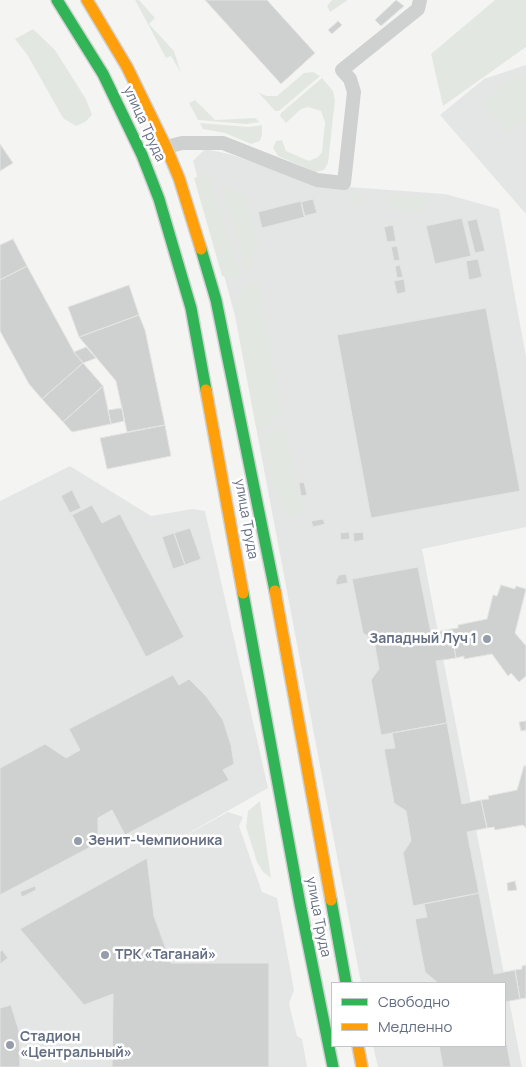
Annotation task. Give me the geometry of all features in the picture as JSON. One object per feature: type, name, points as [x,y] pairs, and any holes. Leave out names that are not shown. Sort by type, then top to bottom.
[{"type":"main road","name":"улица Труда","points":[[57,0],[154,151],[179,178],[216,300],[280,621],[346,982]]},
{"type":"main road","name":"улица Труда","points":[[87,0],[127,67],[154,151],[157,193],[191,308],[258,625],[304,923],[333,1067]]},
{"type":"main road","points":[[258,625],[280,621]]},
{"type":"main road","points":[[358,1047],[362,1067]]},
{"type":"street","points":[[154,151],[182,143],[223,143],[318,180],[344,183],[354,92],[350,79],[342,70],[418,9],[420,0]]},
{"type":"shaded area","points":[[135,0],[139,0],[155,18],[149,24],[174,51],[181,73],[171,56],[166,58]]},
{"type":"shaded area","points":[[332,0],[348,0],[330,12],[327,6]]},
{"type":"shaded area","points":[[495,0],[526,0],[526,47],[443,106],[431,54]]},
{"type":"shaded area","points":[[33,29],[55,50],[86,99],[92,115],[85,122],[76,126],[63,118],[28,56],[15,39]]},
{"type":"shaded area","points":[[526,65],[526,214],[440,115],[484,79]]},
{"type":"shaded area","points":[[313,72],[320,76],[279,111],[275,111],[258,92],[266,96],[277,96],[304,73]]},
{"type":"shaded area","points":[[517,72],[526,81],[526,118],[509,134],[482,104]]},
{"type":"shaded area","points":[[322,78],[333,91],[335,100],[328,163],[324,170],[315,172],[278,156],[273,148],[276,141],[282,140],[286,151],[309,161],[318,157],[322,152],[325,122],[321,111],[308,107],[301,109],[286,123],[280,116],[281,113]]},
{"type":"shaded area","points":[[195,100],[215,120],[255,118],[260,122],[247,124],[198,120],[189,103]]},
{"type":"shaded area","points":[[200,123],[249,127],[262,125],[262,135],[260,141],[251,144],[225,133],[203,129]]},
{"type":"shaded area","points":[[205,149],[229,154],[321,185],[445,194],[499,209],[526,357],[526,527],[422,549],[506,982],[361,982],[235,316],[193,161]]},
{"type":"shaded area","points":[[203,175],[211,179],[240,276],[236,278],[222,276],[194,178]]},
{"type":"shaded area","points":[[221,184],[246,196],[258,247],[250,257],[252,266],[246,270]]},
{"type":"shaded area","points":[[350,194],[361,194],[362,207],[352,206]]},
{"type":"shaded area","points":[[389,194],[422,197],[426,204],[422,211],[392,210],[387,203]]},
{"type":"shaded area","points":[[257,280],[282,413],[259,430],[256,427],[235,308],[242,292]]},
{"type":"shaded area","points":[[280,428],[284,429],[304,512],[287,517],[273,486],[262,442]]},
{"type":"shaded area","points":[[70,466],[151,516],[193,509],[205,511],[268,788],[152,854],[228,812],[243,817],[239,826],[262,892],[277,898],[294,990],[289,1004],[297,1036],[302,1039],[307,1067],[0,1067],[0,501]]},
{"type":"shaded area","points":[[260,801],[271,878],[263,872],[257,862],[246,827],[248,811]]},
{"type":"shaded area","points":[[506,984],[522,1067],[378,1067],[373,1047],[506,1047]]},
{"type":"building","points":[[205,0],[267,0],[315,53],[281,84]]},
{"type":"building","points":[[396,0],[404,6],[381,26],[375,20]]},
{"type":"building","points":[[338,21],[342,25],[332,34],[328,30]]},
{"type":"building","points":[[0,144],[13,163],[0,171]]},
{"type":"building","points":[[313,199],[317,213],[304,216],[301,202]]},
{"type":"building","points":[[301,201],[305,217],[262,228],[258,212]]},
{"type":"building","points":[[462,218],[471,256],[435,264],[426,226]]},
{"type":"building","points":[[477,219],[485,251],[475,253],[467,221]]},
{"type":"building","points":[[393,225],[396,241],[387,242],[384,227]]},
{"type":"building","points":[[13,239],[27,266],[0,280],[0,245]]},
{"type":"building","points":[[397,246],[400,260],[394,261],[391,247]]},
{"type":"building","points":[[478,259],[482,277],[469,280],[466,261]]},
{"type":"building","points":[[400,265],[403,277],[397,278],[395,266]]},
{"type":"building","points":[[27,266],[74,352],[83,363],[42,399],[29,384],[0,331],[0,280]]},
{"type":"building","points":[[404,279],[406,292],[397,294],[394,281]]},
{"type":"building","points":[[129,285],[139,315],[79,337],[68,307]]},
{"type":"building","points":[[486,308],[520,491],[371,518],[337,335]]},
{"type":"building","points":[[139,315],[145,330],[165,425],[127,432],[116,381],[79,337]]},
{"type":"building","points":[[86,347],[96,358],[83,363],[74,352]]},
{"type":"building","points":[[83,363],[103,386],[63,422],[42,399]]},
{"type":"building","points":[[103,386],[111,424],[72,432],[63,422]]},
{"type":"building","points":[[122,408],[124,421],[111,424],[108,410]]},
{"type":"building","points":[[165,425],[171,456],[107,469],[100,438]]},
{"type":"building","points":[[304,482],[307,495],[301,496],[299,483]]},
{"type":"building","points":[[72,490],[81,508],[70,513],[61,496]]},
{"type":"building","points":[[92,505],[102,523],[120,514],[184,637],[146,657],[72,515]]},
{"type":"building","points":[[323,519],[325,524],[313,527],[311,521]]},
{"type":"building","points":[[190,528],[201,559],[185,565],[174,533]]},
{"type":"building","points":[[349,532],[350,539],[341,540],[340,533]]},
{"type":"building","points":[[363,532],[364,540],[354,542],[353,533]]},
{"type":"building","points":[[174,533],[185,565],[173,569],[162,537]]},
{"type":"building","points":[[418,567],[431,633],[451,629],[456,658],[436,661],[447,723],[381,735],[371,680],[379,669],[374,641],[363,633],[352,579]]},
{"type":"building","points":[[346,574],[348,583],[336,585],[339,575]]},
{"type":"building","name":"Западный Луч 1","points":[[501,585],[515,589],[516,586],[526,589],[515,633],[526,646],[526,676],[519,682],[511,673],[508,676],[492,654],[464,659],[464,656],[456,658],[451,629],[458,628],[458,625],[487,619],[493,595],[497,596]]},
{"type":"building","points":[[173,675],[179,685],[189,679],[206,696],[223,720],[231,745],[234,764],[223,770],[229,780],[125,835],[112,810],[98,818],[98,843],[0,895],[0,768],[45,744],[66,758],[80,750],[69,729]]},
{"type":"building","points":[[526,721],[526,730],[521,731],[519,722]]},
{"type":"building","points":[[447,723],[462,804],[481,800],[487,828],[467,832],[479,893],[413,906],[403,853],[411,841],[406,811],[394,803],[384,749],[395,748],[392,733]]},
{"type":"building","points":[[524,766],[526,766],[526,828],[523,825],[495,830],[494,827],[487,828],[481,800],[489,799],[488,796],[517,790]]},
{"type":"building","name":"ТРК «Таганай»","points":[[147,858],[154,916],[171,963],[269,963],[269,1067],[112,1067],[113,994],[84,1005],[20,929]]},
{"type":"building","points":[[515,881],[517,890],[508,891],[507,883]]},
{"type":"building","points":[[35,886],[36,890],[22,897],[20,892]]},
{"type":"building","points":[[479,893],[494,974],[515,970],[520,999],[506,1002],[506,982],[437,982],[425,972],[415,919],[427,917],[424,904]]},
{"type":"building","points":[[2,950],[8,958],[0,964],[0,952]]},
{"type":"building","points":[[526,965],[526,998],[520,999],[515,970],[522,969],[522,966]]},
{"type":"building","name":"Стадион «Центральный»","points":[[11,1005],[19,1031],[20,1067],[0,1067],[0,1008]]},
{"type":"building","points":[[506,1040],[511,1067],[443,1067],[439,1047],[506,1047]]},
{"type":"traffic: fast","points":[[57,0],[103,74],[142,155],[159,199],[191,308],[206,390]]},
{"type":"traffic: fast","points":[[201,249],[216,300],[275,591]]},
{"type":"traffic: fast","points":[[243,593],[300,904],[333,1067]]},
{"type":"traffic: fast","points":[[331,900],[346,982]]},
{"type":"traffic: slow","points":[[87,0],[127,67],[166,147],[179,178],[201,249]]},
{"type":"traffic: slow","points":[[206,390],[243,593]]},
{"type":"traffic: slow","points":[[275,591],[331,900]]},
{"type":"traffic: slow","points":[[358,1047],[362,1067]]},
{"type":"place","name":"Западный Луч 1","points":[[487,639]]},
{"type":"place","name":"Зенит-Чемпионика","points":[[78,841]]},
{"type":"place","name":"ТРК «Таганай»","points":[[105,955]]},
{"type":"place","name":"Стадион «Центральный»","points":[[10,1045]]}]
